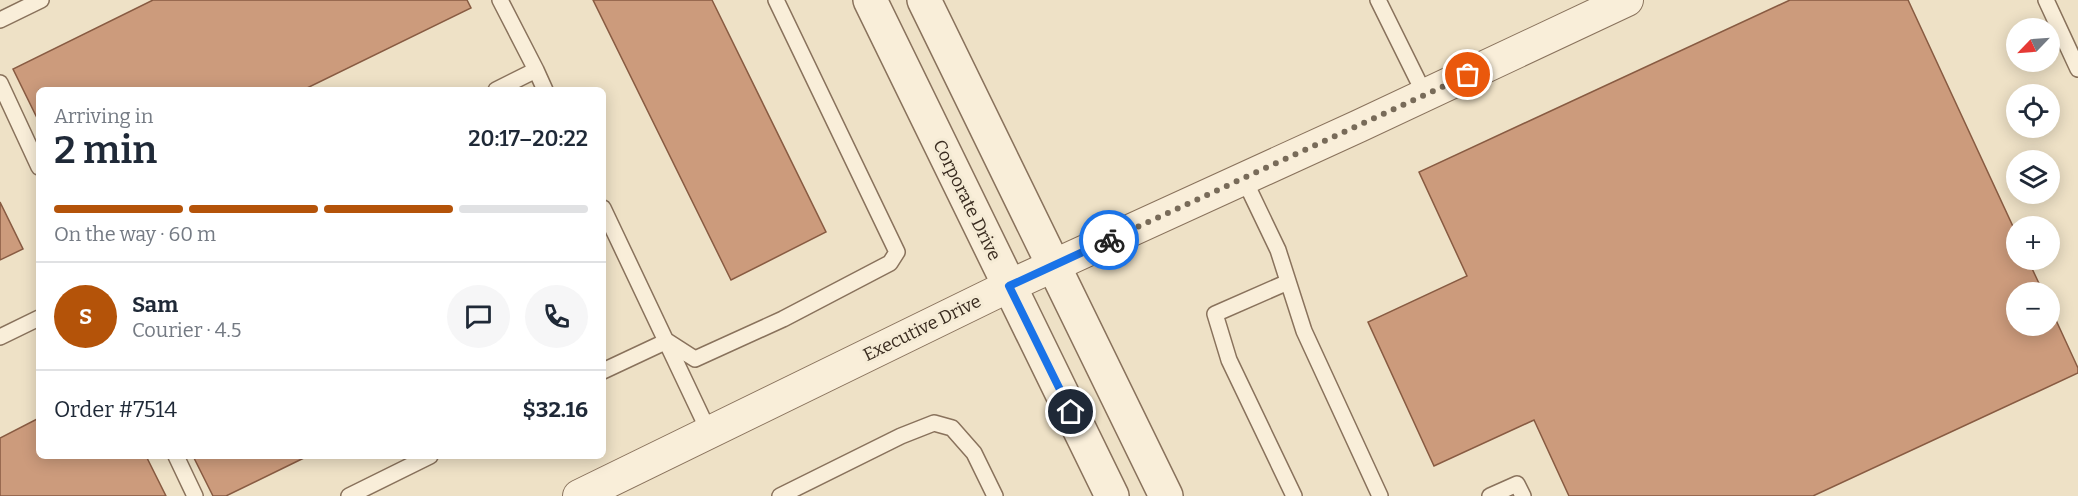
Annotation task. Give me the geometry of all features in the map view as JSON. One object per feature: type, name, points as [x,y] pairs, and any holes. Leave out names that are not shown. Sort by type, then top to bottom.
[{"type":"street","name":"Corporate Drive","points":[[870,0],[1112,496]]},
{"type":"street","points":[[924,0],[1166,496]]},
{"type":"street","name":"Executive Drive","points":[[579,496],[620,487],[709,432],[1009,286],[1627,0]]},
{"type":"lane","points":[[0,20],[41,0]]},
{"type":"lane","points":[[500,0],[544,87]]},
{"type":"lane","points":[[667,340],[695,359],[783,319],[890,263],[897,252],[776,0]]},
{"type":"lane","points":[[1378,0],[1425,95]]},
{"type":"lane","points":[[2046,0],[2078,69]]},
{"type":"lane","points":[[502,87],[536,70]]},
{"type":"lane","points":[[0,83],[36,161]]},
{"type":"lane","points":[[1244,179],[1278,250],[1304,331],[1380,496]]},
{"type":"lane","points":[[606,214],[709,432]]},
{"type":"lane","points":[[1288,282],[1215,314],[1229,360],[1294,496]]},
{"type":"lane","points":[[0,337],[36,319]]},
{"type":"lane","points":[[606,370],[667,340]]},
{"type":"lane","points":[[780,496],[901,436],[934,423],[952,428],[974,453],[995,496]]},
{"type":"lane","points":[[177,459],[195,496]]},
{"type":"lane","points":[[349,496],[424,459]]},
{"type":"lane","points":[[1490,496],[1517,484],[1523,496]]},
{"type":"building","points":[[153,0],[467,0],[471,8],[309,87],[36,87],[36,116],[13,69]]},
{"type":"building","points":[[593,0],[712,0],[826,232],[731,280]]},
{"type":"building","points":[[1790,0],[1908,0],[2008,216],[2006,216],[2006,270],[2033,270],[2038,282],[2006,282],[2006,336],[2060,336],[2060,329],[2078,368],[2078,373],[1813,496],[1569,496],[1534,420],[1434,466],[1368,322],[1467,276],[1419,172]]},
{"type":"building","points":[[0,202],[23,249],[0,260]]},
{"type":"building","points":[[36,420],[36,459],[148,459],[166,496],[0,496],[0,438]]},
{"type":"building","points":[[194,459],[302,459],[226,496],[213,496]]},
{"type":"way so far","points":[[1109,240],[1468,75]]},
{"type":"route","points":[[1071,412],[1009,286],[1109,240]]}]
